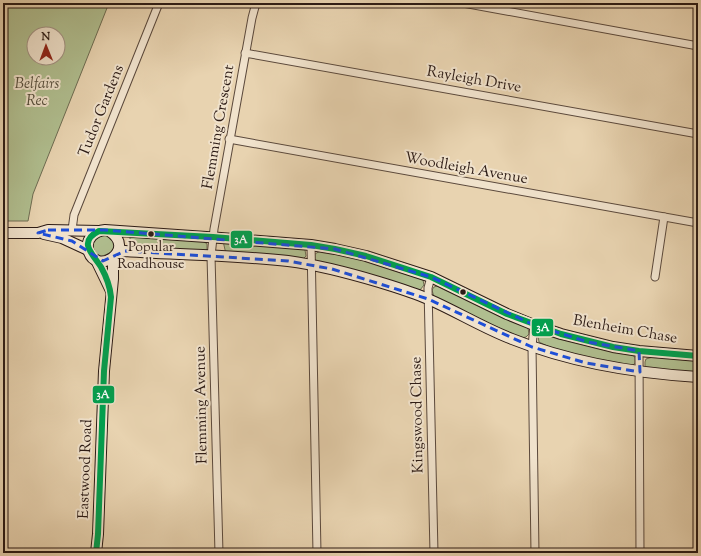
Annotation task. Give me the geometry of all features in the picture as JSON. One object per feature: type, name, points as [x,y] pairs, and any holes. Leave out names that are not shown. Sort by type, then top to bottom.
[{"type":"street","name":"Tudor Gardens","points":[[72,230],[74,215],[159,3]]},
{"type":"street","name":"Flemming Crescent","points":[[212,256],[213,237],[229,139],[256,3]]},
{"type":"street","points":[[463,3],[698,46]]},
{"type":"street","name":"Rayleigh Drive","points":[[245,53],[698,134]]},
{"type":"street","name":"Woodleigh Avenue","points":[[229,139],[698,223]]},
{"type":"street","points":[[655,277],[664,217]]},
{"type":"street","points":[[38,233],[48,230],[104,231],[114,234],[118,241],[119,246],[115,255]]},
{"type":"street","points":[[88,250],[88,243],[91,237],[104,231]]},
{"type":"street","name":"Blenheim Chase","points":[[104,231],[213,237],[311,245],[335,249],[366,256],[431,277],[488,305],[534,325],[588,342],[639,351],[698,356]]},
{"type":"street","points":[[3,233],[38,233],[62,238],[88,250],[96,260],[103,261],[108,261],[115,255],[125,251],[212,256],[311,265],[379,282],[428,299],[532,347],[586,363],[640,372],[698,377]]},
{"type":"street","points":[[311,245],[317,553]]},
{"type":"street","name":"Eastwood Road","points":[[96,553],[104,371],[115,255]]},
{"type":"street","name":"Flemming Avenue","points":[[212,256],[219,553]]},
{"type":"street","name":"Eastwood Road","points":[[96,260],[111,291]]},
{"type":"street","name":"Kingswood Chase","points":[[431,277],[428,288],[428,299],[434,553]]},
{"type":"street","points":[[534,325],[532,347],[535,553]]},
{"type":"street","points":[[639,351],[640,553]]},
{"type":"highlighted area","points":[[48,230],[105,230],[335,249],[431,277],[534,325],[588,342],[639,351],[640,372],[586,363],[532,347],[428,299],[332,269],[288,261],[125,251],[103,261],[72,241],[38,233]]},
{"type":"green space","name":"Belfairs Rec","points":[[3,3],[109,3],[33,194],[28,221],[3,221]]},
{"type":"green space","points":[[104,235],[112,238],[115,246],[112,254],[104,257],[96,254],[93,246],[96,238]]},
{"type":"green space","points":[[130,237],[158,238],[157,251],[130,249]]},
{"type":"green space","points":[[162,238],[203,241],[207,244],[207,249],[205,251],[161,251]]},
{"type":"green space","points":[[223,241],[304,249],[306,256],[302,260],[226,254]]},
{"type":"green space","points":[[322,250],[366,261],[421,278],[424,285],[420,290],[416,290],[318,262],[315,259],[315,254]]},
{"type":"green space","points":[[437,286],[442,286],[528,328],[529,334],[522,338],[434,297],[432,290]]},
{"type":"green space","points":[[541,333],[633,355],[635,358],[635,363],[632,366],[609,363],[560,351],[539,342],[538,336]]},
{"type":"green space","points":[[653,357],[698,361],[698,373],[649,369],[645,367],[646,359]]},
{"type":"transit line","name":"3A","points":[[96,553],[104,371],[111,297],[105,274],[91,253],[88,244],[92,235],[99,231],[213,237],[311,245],[335,249],[366,256],[431,277],[507,314],[561,334],[613,347],[639,351],[698,356]]},
{"type":"place","name":"Popular Roadhouse","points":[[151,234]]}]
